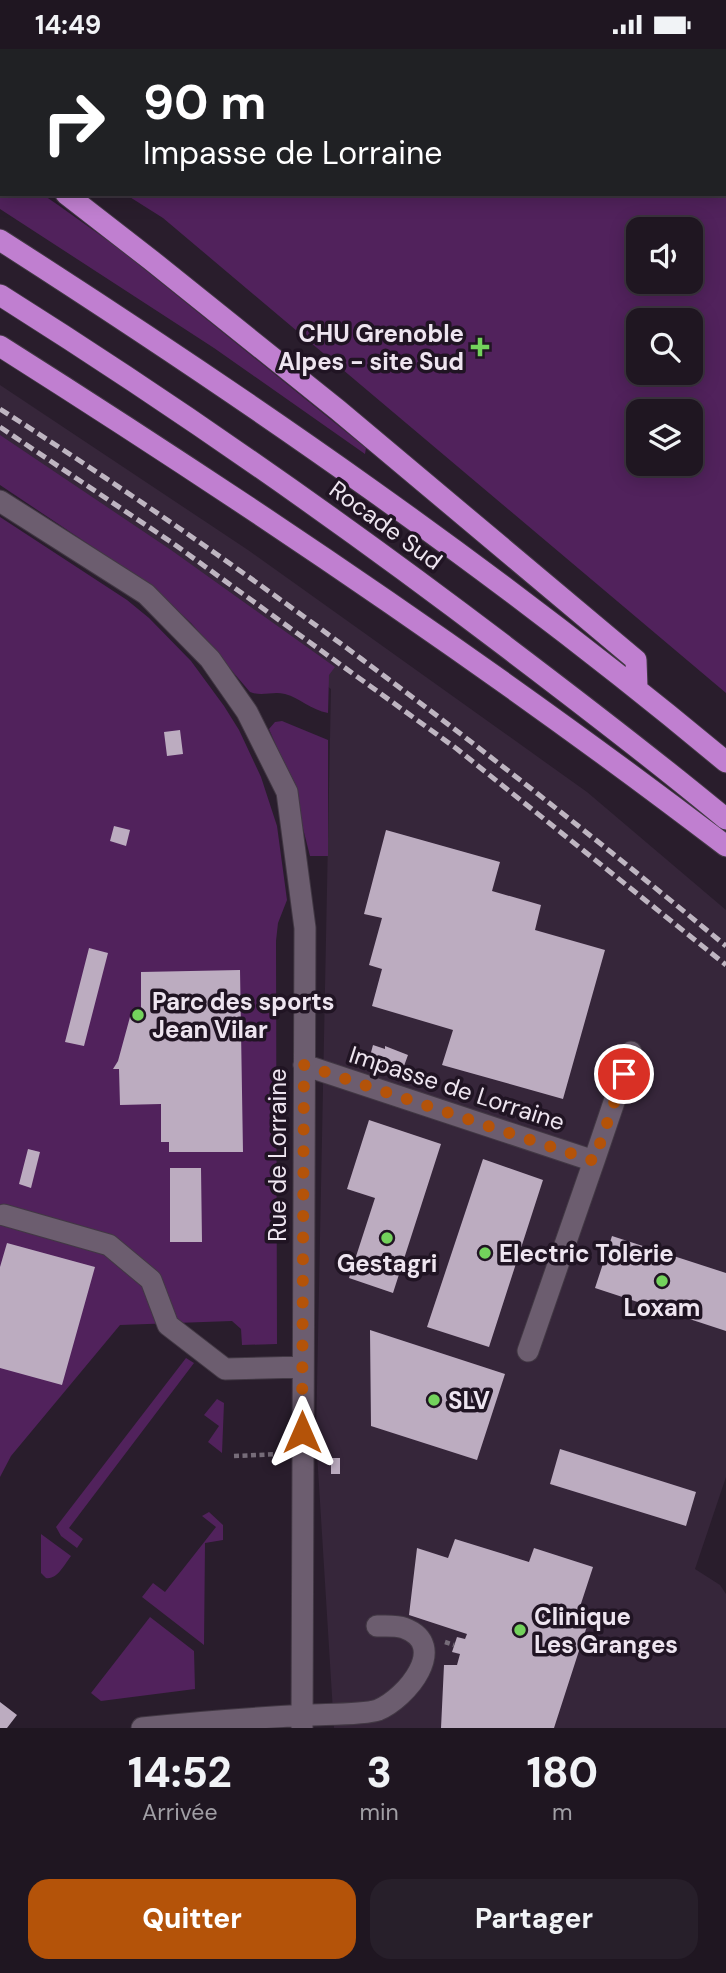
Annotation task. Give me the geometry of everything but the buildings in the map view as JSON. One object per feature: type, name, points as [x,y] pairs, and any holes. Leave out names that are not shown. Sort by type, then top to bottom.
[{"type":"highway","points":[[69,196],[338,410],[636,660],[637,688]]},
{"type":"highway","name":"Rocade Sud","points":[[0,240],[134,325],[371,488],[637,688],[726,762]]},
{"type":"highway","name":"Rocade Sud","points":[[0,295],[336,521],[576,699],[726,819]]},
{"type":"highway","points":[[0,346],[177,459],[305,546],[558,721],[726,846]]},
{"type":"street","name":"Rue de Lorraine","points":[[0,501],[146,594],[211,659],[247,712],[287,792],[305,928],[302,1721]]},
{"type":"street","points":[[528,1352],[631,1052]]},
{"type":"street","name":"Impasse de Lorraine","points":[[304,1065],[594,1161]]},
{"type":"street","points":[[4,1215],[109,1245],[151,1280],[168,1325],[225,1369],[303,1367]]},
{"type":"street","points":[[142,1728],[233,1719],[302,1721],[376,1711],[400,1697],[419,1673],[425,1648],[421,1638],[402,1627],[377,1626]]},
{"type":"path","points":[[234,1455],[302,1454]]},
{"type":"shaded area","points":[[0,196],[45,196],[117,247],[366,448],[365,454],[214,348],[0,209]]},
{"type":"shaded area","name":"CHU Grenoble Alpes - site Sud","points":[[128,196],[726,196],[726,693],[163,218]]},
{"type":"shaded area","points":[[0,385],[248,550],[587,792],[726,910],[726,1477],[695,1569],[720,1585],[726,1594],[726,1728],[334,1728],[316,1437],[331,689],[120,539],[0,461]]},
{"type":"shaded area","points":[[0,435],[171,550],[335,667],[329,675],[328,713],[285,694],[250,692],[191,623],[148,584],[0,485]]},
{"type":"shaded area","name":"Parc des sports Jean Vilar","points":[[0,517],[127,600],[149,618],[191,661],[239,730],[261,777],[277,826],[287,900],[278,923],[276,941],[277,1344],[242,1345],[241,1329],[232,1321],[120,1325],[11,1456],[0,1477]]},
{"type":"shaded area","points":[[282,721],[328,740],[328,856],[310,856],[291,781],[269,729],[275,722]]},
{"type":"shaded area","points":[[186,1358],[194,1363],[69,1528],[83,1539],[77,1548],[61,1536],[56,1527]]},
{"type":"shaded area","points":[[217,1399],[224,1403],[222,1453],[208,1442],[219,1426],[204,1415]]},
{"type":"shaded area","points":[[209,1512],[223,1525],[223,1540],[205,1543],[204,1645],[142,1597],[153,1583],[165,1592],[216,1527],[202,1516]]},
{"type":"shaded area","points":[[41,1534],[71,1556],[54,1577],[46,1578],[41,1573]]},
{"type":"shaded area","points":[[150,1617],[194,1651],[195,1689],[101,1701],[91,1693]]},
{"type":"railway","points":[[0,409],[188,534],[371,666],[639,874],[726,946]]},
{"type":"railway","points":[[0,427],[174,544],[457,749],[726,965]]},
{"type":"place","name":"CHU Grenoble Alpes - site Sud","points":[[480,347]]},
{"type":"place","name":"Parc des sports Jean Vilar","points":[[138,1015]]},
{"type":"place","name":"Gestagri","points":[[387,1238]]},
{"type":"place","name":"Electric Tolerie","points":[[485,1253]]},
{"type":"place","name":"Loxam","points":[[662,1281]]},
{"type":"place","name":"SLV","points":[[434,1400]]},
{"type":"place","name":"Clinique Les Granges","points":[[520,1630]]},
{"type":"route","points":[[302,1432],[304,1065],[594,1161],[624,1074]]}]
